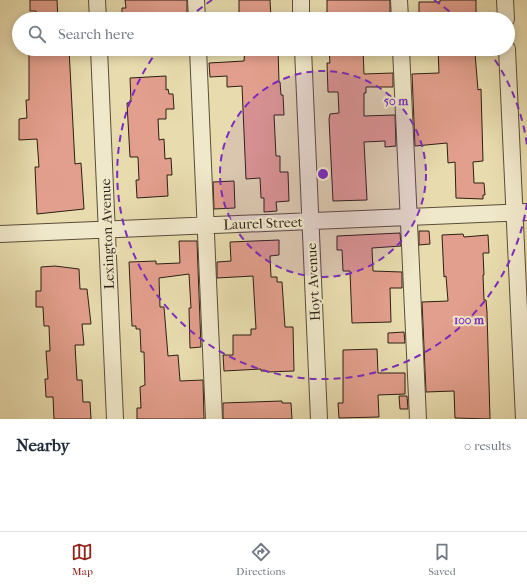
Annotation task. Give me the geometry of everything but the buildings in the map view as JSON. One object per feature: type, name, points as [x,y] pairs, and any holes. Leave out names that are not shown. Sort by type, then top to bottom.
[{"type":"street","points":[[97,0],[98,12]]},
{"type":"street","points":[[196,0],[197,12]]},
{"type":"street","points":[[301,0],[301,12]]},
{"type":"street","points":[[399,0],[400,12]]},
{"type":"street","points":[[505,0],[506,12]]},
{"type":"street","name":"Lexington Avenue","points":[[99,56],[115,419]]},
{"type":"street","points":[[198,56],[214,419]]},
{"type":"street","name":"Hoyt Avenue","points":[[303,56],[319,419]]},
{"type":"street","points":[[401,56],[418,419]]},
{"type":"street","points":[[508,56],[521,212],[524,419]]},
{"type":"street","name":"Laurel Street","points":[[0,234],[521,212]]}]
